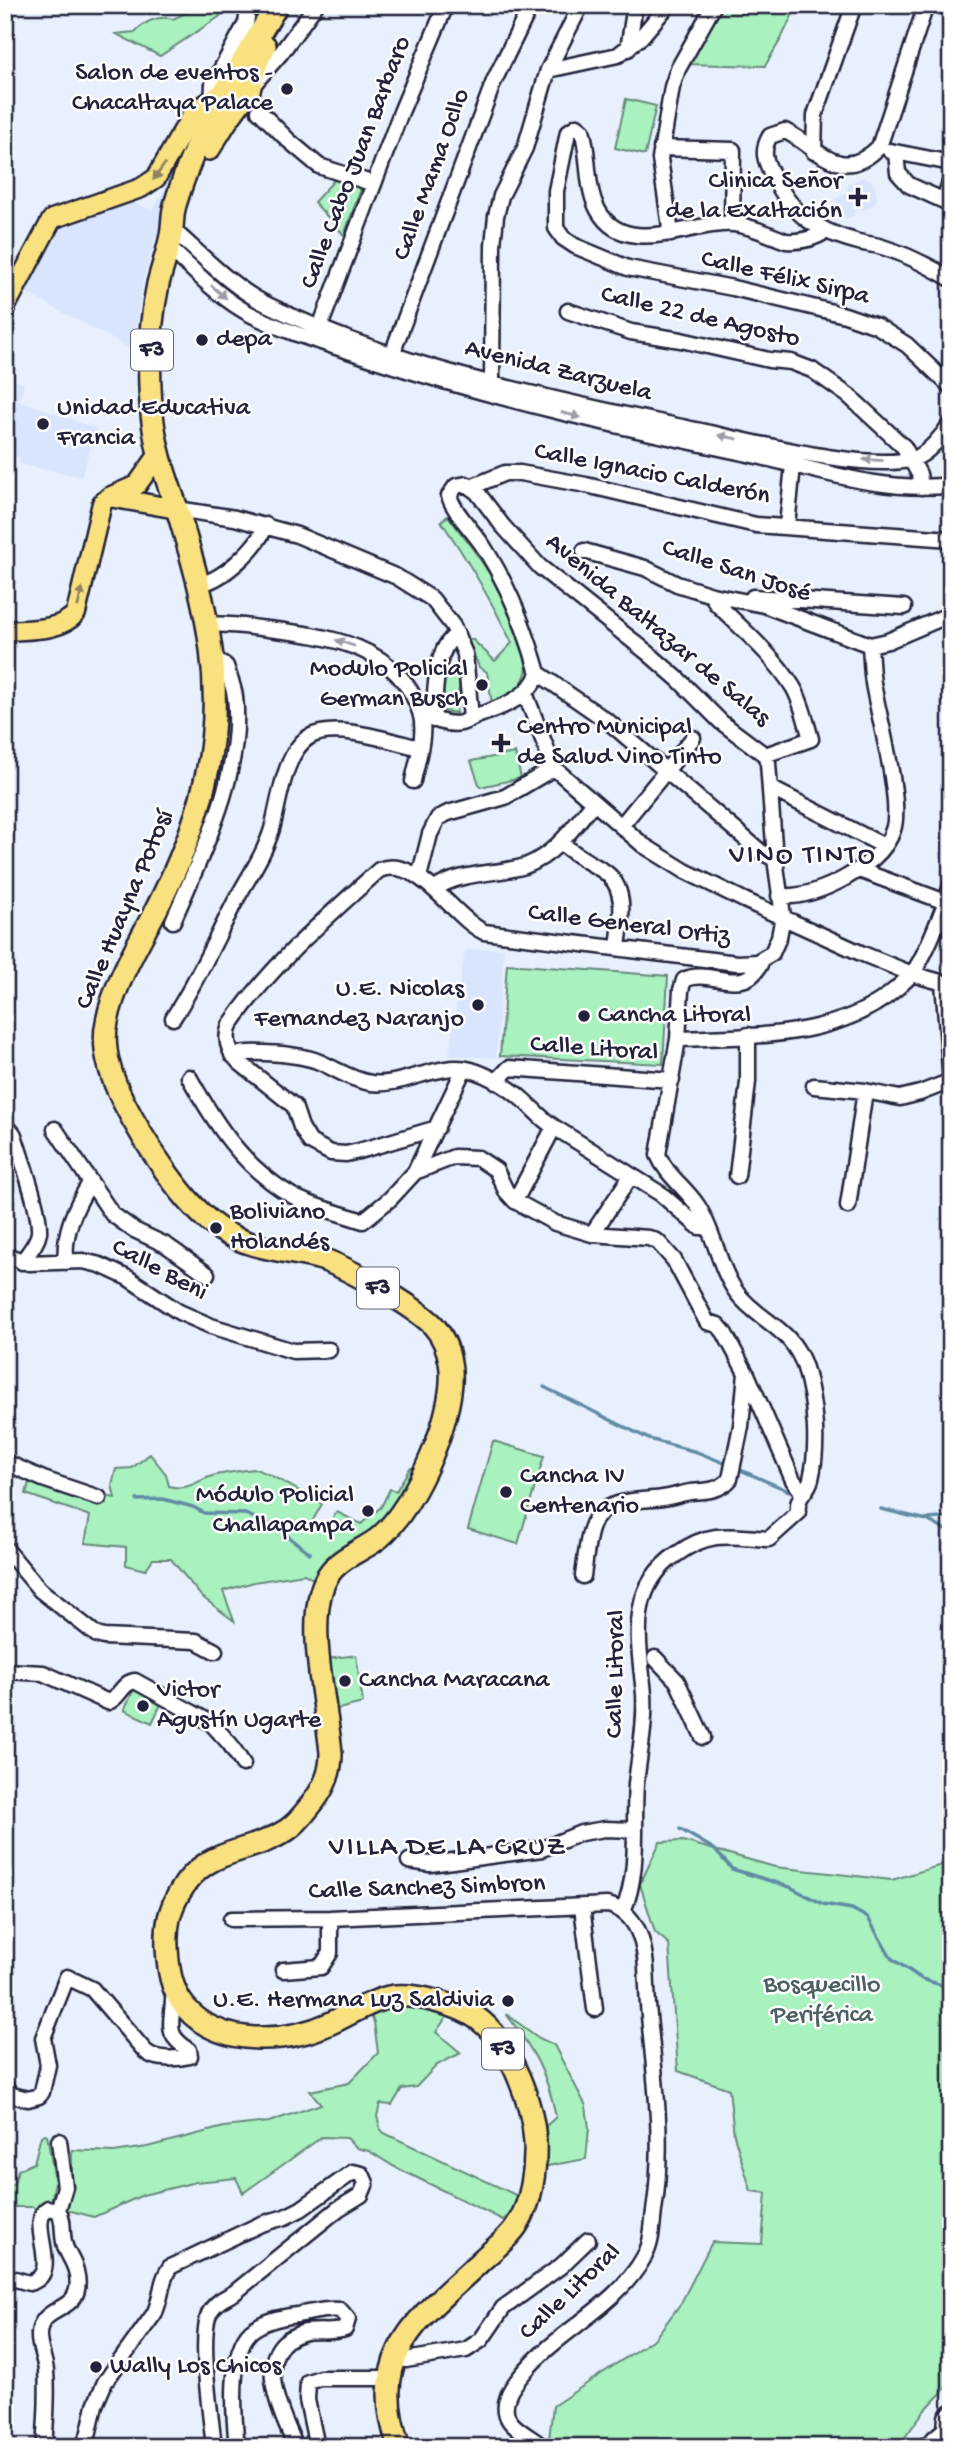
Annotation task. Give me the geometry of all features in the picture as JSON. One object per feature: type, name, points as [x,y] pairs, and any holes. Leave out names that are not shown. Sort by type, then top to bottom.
[{"type":"highway","name":"F3","points":[[239,88],[277,5]]},
{"type":"highway","name":"F3","points":[[239,88],[289,5]]},
{"type":"highway","name":"Calle Huayna Potosí","points":[[239,88],[211,111],[208,152],[171,238],[158,287],[152,333],[152,413],[159,454],[209,625],[214,658],[214,727],[205,782],[192,830],[135,950],[106,1023],[107,1055],[112,1076],[137,1126],[171,1177],[202,1216],[236,1239],[325,1260],[375,1286],[422,1317],[432,1324],[444,1343],[449,1357],[452,1384],[437,1438],[423,1477],[413,1495],[384,1533],[333,1568],[323,1583],[318,1616],[318,1642],[331,1753],[326,1784],[304,1814],[288,1830],[207,1862],[195,1870],[170,1909],[167,1962],[178,1996],[186,2008],[214,2028],[247,2038],[285,2036],[319,2028],[357,2009],[390,1997],[402,1996],[449,2004],[475,2017],[489,2029],[524,2090],[533,2129],[533,2171],[523,2215],[505,2239],[416,2322],[396,2357],[390,2378],[390,2414],[399,2447]]},
{"type":"main road","points":[[5,308],[52,219],[141,188],[156,178],[211,111]]},
{"type":"main road","points":[[5,631],[55,627],[69,621],[76,613],[102,503],[109,497],[137,485],[159,454]]},
{"type":"main road","points":[[109,497],[177,509]]},
{"type":"street","points":[[211,111],[213,84],[246,23],[249,5]]},
{"type":"street","points":[[239,88],[281,53],[316,5]]},
{"type":"street","name":"Calle Cabo Juan Barbaro","points":[[318,333],[446,5]]},
{"type":"street","name":"Calle Mama Ocllo","points":[[392,360],[494,82],[530,5]]},
{"type":"street","points":[[492,383],[493,245],[496,216],[501,196],[525,148],[548,69],[581,5]]},
{"type":"street","points":[[628,49],[635,5]]},
{"type":"street","points":[[548,69],[618,55],[641,37],[668,5]]},
{"type":"street","points":[[714,5],[678,69],[672,87],[661,148],[661,168],[671,234],[732,223],[794,242],[826,231]]},
{"type":"street","points":[[814,152],[815,115],[854,5]]},
{"type":"street","points":[[926,5],[879,147],[859,160],[843,163],[825,159],[785,131],[770,136],[764,151],[765,161],[790,204],[810,224],[856,242],[901,253],[951,278]]},
{"type":"street","points":[[257,62],[306,19]]},
{"type":"street","points":[[259,111],[318,166],[374,184]]},
{"type":"street","name":"Calle Félix Sirpa","points":[[671,234],[641,236],[623,230],[604,218],[594,201],[582,130],[577,126],[572,128],[565,146],[556,191],[556,228],[563,239],[628,268],[743,290],[845,315],[877,326],[908,345],[951,387]]},
{"type":"street","points":[[879,147],[896,153],[951,163]]},
{"type":"street","points":[[661,148],[733,150],[732,223]]},
{"type":"street","points":[[896,153],[898,173],[909,185],[948,198],[951,179]]},
{"type":"street","name":"Avenida Zarzuela","points":[[171,238],[251,296],[318,333],[452,385],[617,426],[793,457],[913,459]]},
{"type":"street","name":"Calle 22 de Agosto","points":[[568,311],[631,332],[804,366],[849,396],[899,442],[913,459]]},
{"type":"street","name":"Avenida Zarzuela","points":[[392,360],[793,457],[852,479],[921,487],[951,485]]},
{"type":"street","points":[[921,487],[913,459],[922,454],[951,423]]},
{"type":"street","points":[[788,526],[793,457]]},
{"type":"street","name":"Calle Ignacio Calderón","points":[[471,487],[505,473],[520,473],[586,485],[731,520],[951,539]]},
{"type":"street","points":[[471,487],[466,484],[453,489],[449,496],[453,507],[485,548],[507,590],[523,625],[538,673],[610,723],[761,852],[775,859]]},
{"type":"street","name":"Avenida Baltazar de Salas","points":[[471,487],[540,567],[648,653],[721,722],[765,755],[779,896]]},
{"type":"street","points":[[177,509],[266,525],[314,542],[397,578],[432,599],[445,613],[457,634],[467,663],[471,718]]},
{"type":"street","points":[[199,584],[214,580],[249,551],[262,536],[266,525]]},
{"type":"street","name":"Calle San José","points":[[584,551],[645,568],[677,584],[712,595],[746,601],[788,614],[870,645]]},
{"type":"street","points":[[712,595],[716,603],[772,660],[793,687],[799,700],[811,739],[765,755]]},
{"type":"street","points":[[746,601],[753,597],[790,598],[904,607]]},
{"type":"street","points":[[779,896],[828,887],[859,870],[884,846],[892,833],[895,815],[888,757],[873,682],[870,645],[951,614]]},
{"type":"street","points":[[209,625],[302,632],[350,644],[373,655],[395,673],[420,711],[422,731],[413,782]]},
{"type":"street","points":[[433,720],[440,663],[450,640],[457,634]]},
{"type":"street","points":[[173,920],[210,836],[228,776],[235,734],[235,696],[226,666],[214,658]]},
{"type":"street","points":[[420,711],[433,720],[462,723],[495,710],[525,693],[538,673]]},
{"type":"street","points":[[525,693],[554,768],[643,845],[685,871],[863,954],[912,974],[947,984],[951,1081],[900,1098],[814,1086]]},
{"type":"street","points":[[173,1018],[198,979],[236,900],[267,846],[285,773],[304,740],[312,735],[347,732],[419,748]]},
{"type":"street","points":[[621,826],[693,738]]},
{"type":"street","points":[[437,1128],[359,1151],[331,1153],[310,1142],[301,1127],[294,1106],[232,1055],[227,1037],[230,1025],[264,980],[315,927],[383,868],[397,868],[419,877],[430,834],[438,818],[505,797],[554,768]]},
{"type":"street","points":[[770,788],[884,846]]},
{"type":"street","points":[[435,889],[447,882],[533,863],[560,842],[593,803]]},
{"type":"street","points":[[560,842],[583,861],[609,875],[620,893],[618,947]]},
{"type":"street","points":[[859,870],[948,903]]},
{"type":"street","name":"Calle General Ortiz","points":[[419,877],[435,889],[470,925],[484,932],[737,963],[762,960],[772,953],[783,916],[779,896]]},
{"type":"street","points":[[678,1039],[748,1035],[820,1026],[867,1010],[886,998],[912,974],[948,903],[951,886]]},
{"type":"street","points":[[672,1080],[684,980],[693,976],[716,980],[745,979],[758,970],[762,960]]},
{"type":"street","points":[[737,1176],[748,1082],[748,1035]]},
{"type":"street","points":[[232,1055],[245,1053],[306,1057],[360,1080],[378,1083],[464,1069],[496,1082],[522,1099],[538,1116],[554,1127],[661,1194],[699,1227],[706,1226]]},
{"type":"street","name":"Calle Litoral","points":[[496,1082],[509,1068],[672,1080],[657,1155],[671,1177],[698,1206],[738,1295],[778,1327],[799,1354],[805,1369],[817,1446],[810,1483],[798,1499],[798,1513],[769,1539],[728,1536],[698,1542],[672,1557],[650,1581],[640,1611],[639,1658],[644,1696],[631,1880],[623,1911],[637,1929],[645,1959],[660,2134],[658,2189],[649,2244],[639,2267],[598,2308],[536,2358],[507,2397],[506,2416],[512,2426],[543,2447]]},
{"type":"street","points":[[189,1077],[209,1113],[235,1150],[255,1170],[293,1196],[363,1221],[390,1199],[415,1172],[464,1069]]},
{"type":"street","points":[[848,1206],[865,1091]]},
{"type":"street","points":[[515,1201],[554,1127]]},
{"type":"street","points":[[55,1129],[90,1183],[120,1222],[166,1245],[206,1274]]},
{"type":"street","points":[[9,1133],[31,1193],[39,1229],[34,1246],[22,1262]]},
{"type":"street","points":[[415,1172],[454,1157],[478,1158],[496,1170],[506,1191],[515,1201],[555,1223],[592,1234],[649,1238],[658,1242],[674,1260],[707,1322],[718,1325],[724,1332],[746,1373],[794,1483],[802,1492]]},
{"type":"street","points":[[592,1234],[631,1176]]},
{"type":"street","points":[[66,1262],[65,1247],[69,1226],[77,1203],[90,1183]]},
{"type":"street","name":"Calle Beni","points":[[5,1255],[22,1262],[47,1264],[83,1261],[111,1268],[179,1312],[211,1326],[293,1351],[329,1350]]},
{"type":"street","points":[[583,1576],[593,1520],[600,1512],[621,1502],[712,1490],[730,1479],[741,1426],[746,1373]]},
{"type":"street","points":[[5,1462],[99,1499]]},
{"type":"street","points":[[5,1548],[40,1590],[97,1635],[196,1641],[215,1651]]},
{"type":"street","points":[[655,1658],[677,1681],[703,1737]]},
{"type":"street","points":[[5,1671],[27,1670],[43,1673],[107,1702],[115,1699],[127,1683],[135,1681],[211,1723],[243,1764]]},
{"type":"street","points":[[409,1861],[430,1864],[542,1849],[581,1833],[605,1829],[635,1830]]},
{"type":"street","name":"Calle Sanchez Simbron","points":[[231,1919],[331,1918],[607,1905],[623,1911]]},
{"type":"street","points":[[582,1907],[595,2009]]},
{"type":"street","points":[[283,1970],[321,1967],[330,1953],[331,1918]]},
{"type":"street","points":[[5,2087],[12,2095],[28,2099],[39,2096],[42,2092],[48,2065],[43,2038],[67,1977],[92,1989],[153,2057],[178,2059],[190,2056],[189,2050],[178,2044],[172,2034],[173,1999],[178,1996]]},
{"type":"street","points":[[44,2447],[46,2376],[39,2331],[46,2318],[72,2302],[76,2296],[78,2278],[76,2266],[62,2237],[62,2218],[58,2210],[65,2187],[59,2141]]},
{"type":"street","points":[[82,2447],[88,2436],[99,2393],[154,2314],[170,2267],[261,2224],[301,2210],[341,2178],[359,2172],[366,2183],[361,2195],[338,2209],[244,2285],[220,2300],[208,2316],[208,2399],[214,2447]]},
{"type":"street","points":[[5,2276],[29,2283],[40,2277],[44,2260],[40,2218],[42,2212],[48,2208],[58,2210]]},
{"type":"street","points":[[396,2357],[406,2360],[466,2350],[474,2346],[503,2308],[561,2266],[588,2240]]},
{"type":"street","points":[[237,2447],[234,2377],[244,2339],[252,2330],[277,2319],[340,2310],[348,2319],[345,2329],[302,2333],[282,2342],[276,2355],[276,2399],[296,2447]]},
{"type":"street","points":[[317,2447],[307,2400],[307,2382],[320,2378],[390,2378]]},
{"type":"street","points":[[925,2447],[948,2430],[946,2417],[951,2412]]},
{"type":"shaded area","points":[[183,154],[188,158],[154,242],[142,284],[133,350],[23,291],[57,225],[128,201],[153,210]]},
{"type":"shaded area","name":"Clinica Señor de la Exaltación","points":[[863,177],[874,185],[877,198],[874,205],[866,209],[854,209],[854,216],[845,219],[835,199],[845,193],[848,184]]},
{"type":"shaded area","name":"Unidad Educativa Francia","points":[[5,377],[24,384],[19,400],[97,429],[81,477],[19,464],[20,457],[5,455]]},
{"type":"shaded area","points":[[504,948],[496,1058],[449,1055],[465,950]]},
{"type":"green space","points":[[190,5],[229,5],[219,17],[160,56],[116,34],[135,32],[147,22],[157,19],[173,19],[190,11]]},
{"type":"green space","points":[[720,5],[797,5],[765,66],[685,64]]},
{"type":"green space","points":[[626,99],[656,106],[645,155],[615,148]]},
{"type":"green space","points":[[337,177],[362,186],[344,235],[314,202]]},
{"type":"green space","points":[[448,516],[489,573],[524,653],[526,673],[521,684],[508,696],[492,704],[487,672],[479,667],[469,642],[470,639],[473,640],[495,661],[512,643],[479,580],[441,521]]},
{"type":"green space","points":[[441,667],[461,671],[456,713],[436,710]]},
{"type":"green space","points":[[515,753],[521,778],[480,787],[471,761]]},
{"type":"green space","name":"Cancha Litoral","points":[[507,964],[668,976],[663,1064],[500,1056]]},
{"type":"green space","name":"Cancha IV Centenario","points":[[493,1441],[544,1456],[518,1544],[468,1529]]},
{"type":"green space","points":[[150,1454],[166,1474],[169,1486],[188,1486],[216,1475],[249,1469],[259,1470],[322,1504],[312,1522],[326,1528],[337,1512],[361,1524],[381,1507],[390,1489],[396,1491],[410,1468],[418,1469],[394,1511],[379,1525],[339,1552],[313,1579],[304,1574],[254,1582],[223,1591],[234,1621],[201,1596],[171,1559],[153,1559],[145,1570],[126,1565],[126,1547],[85,1543],[90,1516],[26,1494],[29,1482],[10,1464],[65,1487],[115,1498],[112,1485],[116,1469],[132,1468]]},
{"type":"green space","name":"Cancha Maracana","points":[[356,1655],[363,1703],[334,1710],[326,1659]]},
{"type":"green space","name":"Victor Agustín Ugarte","points":[[134,1689],[162,1702],[152,1723],[124,1710]]},
{"type":"green space","name":"Bosquecillo Periférica","points":[[683,1841],[775,1867],[892,1880],[951,1862],[951,2377],[946,2388],[924,2411],[898,2447],[548,2447],[553,2406],[655,2338],[681,2303],[712,2242],[762,2244],[766,2193],[751,2191],[734,2135],[729,2089],[678,2071],[669,1944],[655,1932],[640,1884],[660,1842]]},
{"type":"green space","points":[[395,2006],[410,2006],[448,2015],[436,2032],[461,2053],[437,2065],[416,2087],[402,2089],[392,2105],[380,2104],[377,2116],[380,2128],[384,2133],[518,2196],[515,2210],[503,2220],[393,2166],[369,2151],[357,2148],[347,2138],[322,2137],[243,2193],[236,2178],[196,2182],[143,2195],[94,2217],[67,2210],[72,2186],[72,2150],[114,2152],[147,2147],[224,2127],[269,2122],[321,2104],[310,2091],[349,2083],[378,2053],[374,2022],[370,2014]]},
{"type":"green space","points":[[506,2014],[539,2038],[554,2045],[586,2106],[589,2128],[586,2159],[547,2166],[546,2126],[556,2117],[553,2102],[538,2062]]},
{"type":"green space","points":[[45,2134],[55,2181],[51,2202],[36,2209],[5,2207],[5,2187],[14,2184],[18,2170],[34,2163],[41,2136]]},
{"type":"waterway","points":[[544,1387],[649,1439],[697,1452],[729,1465]]},
{"type":"waterway","points":[[736,1468],[789,1491]]},
{"type":"waterway","points":[[137,1500],[163,1499],[193,1507],[204,1513],[245,1514],[274,1526],[310,1553]]},
{"type":"waterway","points":[[881,1509],[927,1520],[951,1533]]},
{"type":"waterway","points":[[929,1519],[951,1517]]},
{"type":"waterway","points":[[680,1829],[714,1849],[732,1869],[790,1887],[823,1904],[852,1909],[868,1918],[891,1958],[922,1979],[951,1988]]},
{"type":"place","name":"Salon de eventos - Chacaltaya Palace","points":[[287,89]]},
{"type":"place","name":"Clinica Señor de la Exaltación","points":[[858,197]]},
{"type":"place","name":"depa","points":[[202,340]]},
{"type":"place","name":"Unidad Educativa Francia","points":[[43,424]]},
{"type":"place","name":"Modulo Policial German Busch","points":[[482,685]]},
{"type":"place","name":"Centro Municipal de Salud Vino Tinto","points":[[501,743]]},
{"type":"place","name":"U.E. Nicolas Fernandez Naranjo","points":[[478,1005]]},
{"type":"place","name":"Cancha Litoral","points":[[584,1016]]},
{"type":"place","name":"Boliviano Holandés","points":[[216,1228]]},
{"type":"place","name":"Cancha IV Centenario","points":[[506,1492]]},
{"type":"place","name":"Módulo Policial Challapampa","points":[[368,1511]]},
{"type":"place","name":"Cancha Maracana","points":[[345,1681]]},
{"type":"place","name":"Victor Agustín Ugarte","points":[[143,1706]]},
{"type":"place","name":"U.E. Hermana Luz Saldivia","points":[[508,2001]]},
{"type":"place","name":"Wally Los Chicos","points":[[96,2367]]},
{"type":"district","name":"VINO TINTO","points":[[803,856]]},
{"type":"district","name":"VILLA DE LA CRUZ","points":[[448,1848]]}]
